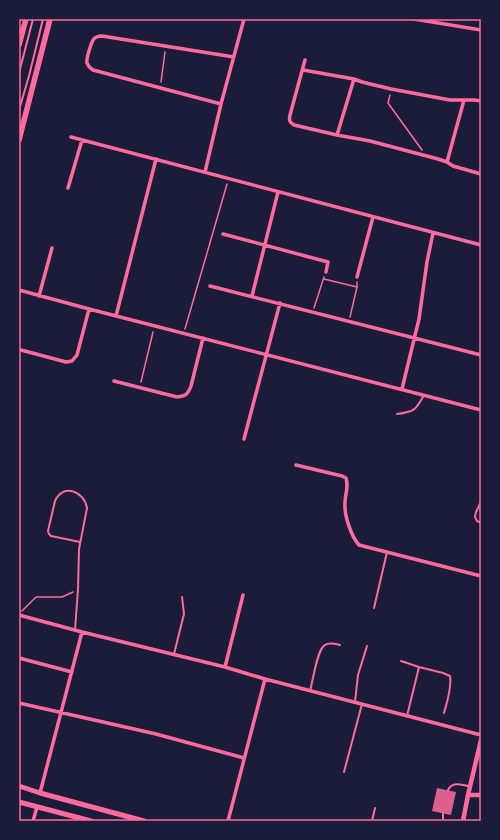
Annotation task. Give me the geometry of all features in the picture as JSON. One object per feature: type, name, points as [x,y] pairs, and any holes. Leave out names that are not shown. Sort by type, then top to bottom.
[{"type":"main road","points":[[19,45],[26,19]]},
{"type":"main road","points":[[19,140],[50,19]]},
{"type":"main road","points":[[19,786],[144,821]]},
{"type":"main road","points":[[19,802],[90,821]]},
{"type":"street","points":[[205,172],[244,19]]},
{"type":"street","points":[[414,19],[481,30]]},
{"type":"street","points":[[222,104],[93,70],[88,66],[87,61],[92,41],[100,36],[105,36],[234,57]]},
{"type":"street","points":[[305,60],[290,115],[290,123],[337,135],[370,141],[427,156],[447,162],[453,166],[481,174]]},
{"type":"street","points":[[303,70],[354,79],[391,89],[450,100],[481,101]]},
{"type":"street","points":[[337,135],[354,79]]},
{"type":"street","points":[[447,162],[464,100]]},
{"type":"street","points":[[71,137],[481,245]]},
{"type":"street","points":[[68,188],[82,140]]},
{"type":"street","points":[[116,316],[156,159]]},
{"type":"street","points":[[252,296],[278,192]]},
{"type":"street","points":[[357,277],[373,217]]},
{"type":"street","points":[[402,389],[419,319],[427,262],[433,233]]},
{"type":"street","points":[[223,234],[328,262],[326,272]]},
{"type":"street","points":[[39,296],[52,248]]},
{"type":"street","points":[[210,286],[481,355]]},
{"type":"street","points":[[19,290],[481,410]]},
{"type":"street","points":[[244,439],[280,303]]},
{"type":"street","points":[[22,350],[66,362],[72,361],[77,356],[89,309]]},
{"type":"street","points":[[114,381],[177,397],[183,397],[187,395],[190,390],[203,338]]},
{"type":"street","points":[[296,465],[346,478],[347,487],[345,511],[347,521],[354,538],[362,546],[481,576]]},
{"type":"street","points":[[225,667],[243,595]]},
{"type":"street","points":[[19,614],[82,632],[225,667],[310,691],[481,735]]},
{"type":"street","points":[[40,792],[82,632]]},
{"type":"street","points":[[19,658],[72,672]]},
{"type":"street","points":[[228,821],[265,679]]},
{"type":"street","points":[[19,703],[156,734],[244,758]]},
{"type":"street","points":[[463,821],[481,740]]},
{"type":"street","points":[[468,795],[481,795]]},
{"type":"street","points":[[33,821],[37,807]]},
{"type":"lane","points":[[19,73],[33,19]]},
{"type":"lane","points":[[19,110],[43,19]]},
{"type":"lane","points":[[397,414],[414,410],[424,395]]},
{"type":"lane","points":[[75,630],[79,549],[87,504],[78,493],[71,491],[63,492],[56,498],[55,501],[48,531],[49,534],[51,536],[80,542]]},
{"type":"lane","points":[[481,502],[474,517],[481,523]]},
{"type":"lane","points":[[374,608],[387,552]]},
{"type":"lane","points":[[174,654],[184,614],[182,597]]},
{"type":"lane","points":[[310,691],[321,648],[325,644],[330,643],[340,645]]},
{"type":"lane","points":[[355,702],[358,675],[368,646]]},
{"type":"lane","points":[[401,661],[450,676],[451,680],[444,713]]},
{"type":"lane","points":[[407,716],[418,667]]},
{"type":"lane","points":[[344,772],[362,704]]},
{"type":"lane","points":[[448,790],[454,784],[470,786]]},
{"type":"lane","points":[[372,821],[374,808]]},
{"type":"lane","points":[[443,821],[444,813]]},
{"type":"path","points":[[160,88],[166,46]]},
{"type":"path","points":[[391,89],[388,103],[427,156]]},
{"type":"path","points":[[184,334],[228,179]]},
{"type":"path","points":[[313,312],[326,272]]},
{"type":"path","points":[[324,279],[357,287],[349,321]]},
{"type":"path","points":[[140,387],[155,326]]},
{"type":"path","points":[[19,614],[36,597],[62,597],[78,590]]},
{"type":"building","points":[[437,788],[456,792],[451,815],[432,811]]}]
